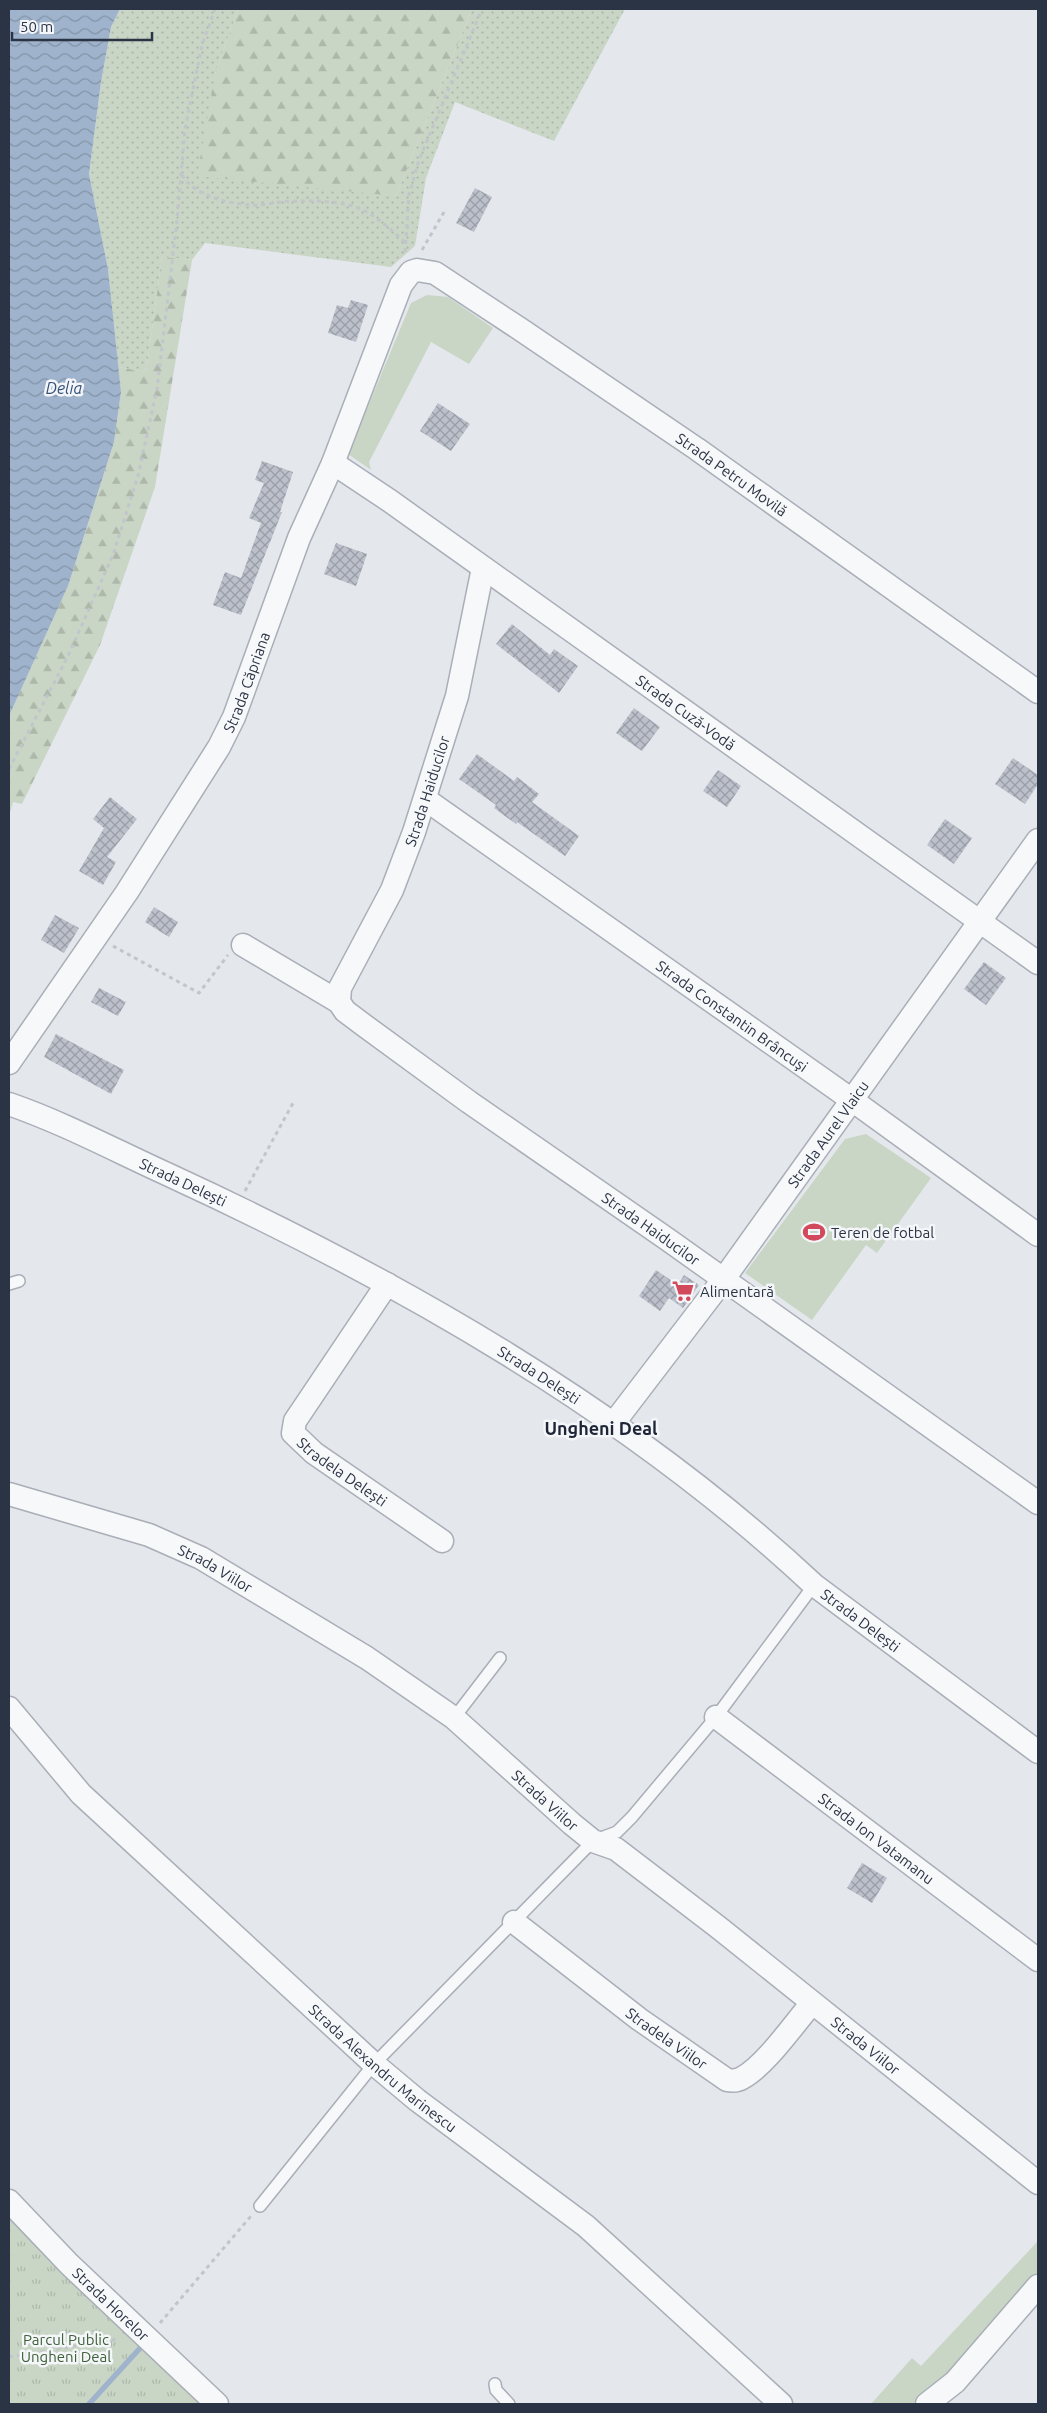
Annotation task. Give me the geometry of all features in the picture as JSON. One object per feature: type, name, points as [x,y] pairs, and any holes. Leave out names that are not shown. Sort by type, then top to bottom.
[{"type":"street","name":"Strada Căpriana","points":[[9,1063],[97,937],[219,747],[246,684],[299,538],[333,463],[401,285],[410,272],[417,270]]},
{"type":"street","name":"Strada Petru Movilă","points":[[417,270],[435,273],[705,454],[1038,692]]},
{"type":"street","name":"Strada Cuză-Vodă","points":[[333,463],[390,501],[1038,963]]},
{"type":"street","name":"Strada Haiducilor","points":[[339,1002],[340,988],[392,890],[425,799],[457,696],[483,568]]},
{"type":"street","name":"Strada Constantin Brâncuşi","points":[[425,799],[852,1100],[1038,1235]]},
{"type":"street","name":"Strada Aurel Vlaicu","points":[[613,1424],[723,1280],[1038,840]]},
{"type":"street","name":"Strada Haiducilor","points":[[244,944],[339,1002],[346,1011],[365,1026],[469,1102],[1038,1503]]},
{"type":"street","name":"Strada Delești","points":[[9,1104],[61,1124],[324,1249],[387,1284],[535,1373],[613,1424],[709,1496],[783,1556],[814,1585],[1038,1752]]},
{"type":"street","name":"Stradela Delești","points":[[387,1284],[295,1422],[293,1433],[327,1462],[442,1541]]},
{"type":"street","name":"Strada Viilor","points":[[9,1494],[149,1535],[201,1558],[367,1658],[454,1718],[593,1841],[616,1849],[718,1927],[1038,2183]]},
{"type":"street","name":"Strada Alexandru Marinescu","points":[[9,1708],[81,1794],[374,2064],[425,2106],[586,2226],[781,2404]]},
{"type":"street","name":"Strada Ion Vatamanu","points":[[716,1717],[1038,1960]]},
{"type":"street","name":"Stradela Viilor","points":[[514,1922],[639,2020],[727,2080],[740,2080],[752,2071],[812,2003]]},
{"type":"street","name":"Strada Horelor","points":[[9,2201],[69,2264],[217,2404]]},
{"type":"street","points":[[927,2404],[954,2382],[1038,2286]]},
{"type":"lane","points":[[260,2206],[374,2064],[514,1922],[526,1907],[593,1841],[606,1838],[617,1832],[632,1817],[716,1717],[814,1585]]},
{"type":"lane","points":[[454,1718],[500,1658]]},
{"type":"lane","points":[[495,2384],[496,2390],[509,2404]]},
{"type":"path","points":[[9,769],[69,654],[113,555],[138,476],[157,389],[185,129],[202,45],[215,9]]},
{"type":"path","points":[[401,285],[409,195],[419,160],[482,9]]},
{"type":"path","points":[[181,174],[186,183],[206,195],[254,206],[304,200],[334,202],[355,207],[383,222],[406,244]]},
{"type":"path","points":[[417,270],[422,250],[444,212]]},
{"type":"path","points":[[97,937],[199,993],[233,949],[237,945],[244,944]]},
{"type":"path","points":[[236,1206],[293,1103]]},
{"type":"path","points":[[9,2357],[143,2335],[260,2206]]},
{"type":"green space","points":[[120,9],[238,9],[215,74],[396,196],[472,9],[625,9],[554,141],[455,102],[426,178],[415,246],[391,267],[205,243],[192,260],[162,257],[146,372],[118,367],[108,269],[89,174],[101,82],[111,27]]},
{"type":"green space","points":[[238,9],[472,9],[396,196],[197,176],[215,74]]},
{"type":"green space","points":[[162,257],[192,260],[155,487],[100,645],[22,804],[13,802],[9,816],[9,716],[68,586],[114,442],[121,392],[118,367],[146,372]]},
{"type":"green space","points":[[427,295],[448,297],[493,328],[469,364],[431,342],[369,462],[371,470],[348,454],[411,303]]},
{"type":"green space","points":[[866,1134],[931,1178],[877,1253],[866,1245],[812,1320],[745,1273],[845,1139]]},
{"type":"green space","name":"Parcul Public Ungheni Deal","points":[[9,2211],[210,2404],[9,2404]]},
{"type":"green space","points":[[1038,2241],[1038,2272],[936,2385],[912,2404],[871,2404],[912,2358],[921,2366]]},
{"type":"water","name":"Delia","points":[[9,9],[120,9],[111,27],[101,82],[89,174],[108,269],[121,392],[114,442],[68,586],[9,716]]},
{"type":"building","points":[[475,188],[492,197],[474,232],[456,223]]},
{"type":"building","points":[[351,300],[368,305],[356,342],[328,333],[337,305],[348,308]]},
{"type":"building","points":[[438,403],[470,424],[451,451],[420,431]]},
{"type":"building","points":[[262,461],[293,472],[280,512],[282,512],[241,615],[213,605],[225,572],[241,578],[261,523],[249,518],[264,483],[255,480]]},
{"type":"building","points":[[336,543],[367,554],[356,586],[324,574]]},
{"type":"building","points":[[512,624],[550,655],[554,649],[578,666],[559,693],[496,644]]},
{"type":"building","points":[[634,708],[660,727],[642,751],[616,733]]},
{"type":"building","points":[[477,754],[514,781],[517,777],[539,794],[532,802],[579,836],[565,856],[517,822],[516,824],[494,808],[496,805],[459,779]]},
{"type":"building","points":[[1013,758],[1038,775],[1038,784],[1025,804],[995,784]]},
{"type":"building","points":[[718,770],[741,786],[727,807],[703,791]]},
{"type":"building","points":[[110,797],[137,819],[107,857],[116,862],[103,885],[79,871],[104,828],[93,819]]},
{"type":"building","points":[[945,819],[972,838],[954,864],[927,845]]},
{"type":"building","points":[[154,907],[178,922],[169,937],[145,922]]},
{"type":"building","points":[[55,915],[79,928],[64,953],[41,940]]},
{"type":"building","points":[[984,962],[1006,978],[986,1005],[964,989]]},
{"type":"building","points":[[99,988],[126,1002],[118,1016],[91,1002]]},
{"type":"building","points":[[56,1034],[124,1070],[111,1094],[44,1057]]},
{"type":"building","points":[[656,1270],[678,1285],[684,1275],[699,1285],[683,1308],[669,1298],[660,1311],[639,1296]]},
{"type":"building","points":[[862,1863],[887,1878],[872,1903],[847,1888]]},
{"type":"waterway","points":[[89,2404],[142,2346]]},
{"type":"place","name":"Teren de fotbal","points":[[814,1232]]},
{"type":"place","name":"Alimentară","points":[[683,1291]]},
{"type":"district","name":"Ungheni Deal","points":[[601,1428]]}]
